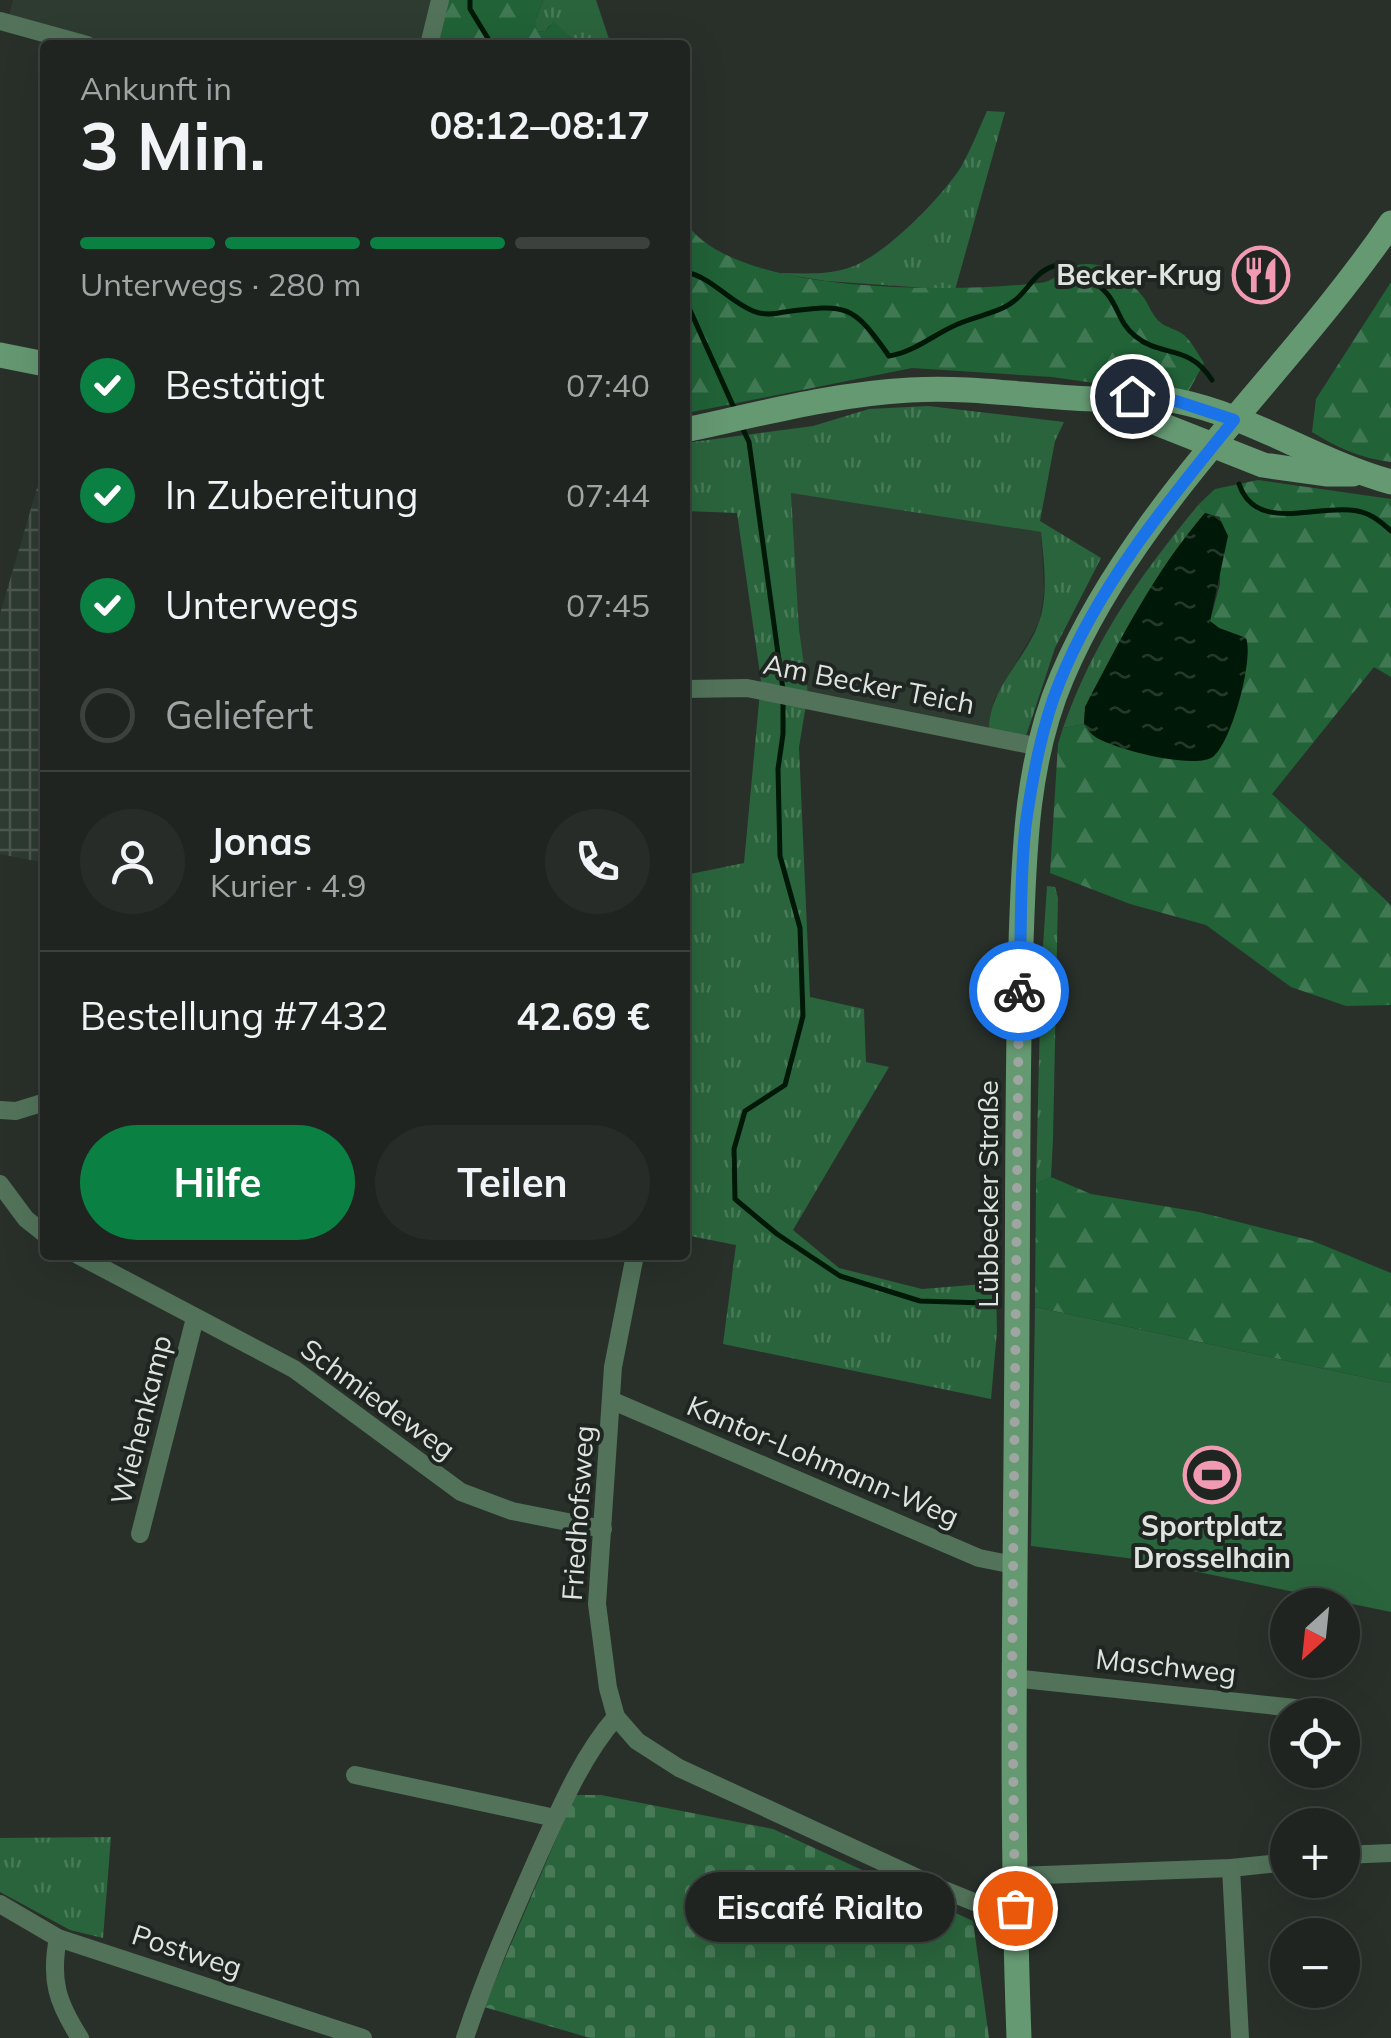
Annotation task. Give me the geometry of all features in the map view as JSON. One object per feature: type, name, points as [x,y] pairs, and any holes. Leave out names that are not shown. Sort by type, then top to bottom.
[{"type":"main road","name":"Lübbecker Straße","points":[[1020,2038],[1012,1678],[1018,1005],[1026,826],[1040,747],[1060,681],[1090,618],[1133,550],[1391,223]]},
{"type":"main road","points":[[0,354],[40,363]]},
{"type":"main road","points":[[690,429],[858,394],[913,389],[976,389],[1096,399],[1132,396],[1176,401],[1234,420],[1362,474],[1391,482]]},
{"type":"main road","points":[[1096,399],[1278,469],[1362,474]]},
{"type":"street","points":[[430,40],[440,0]]},
{"type":"street","points":[[0,21],[69,40]]},
{"type":"street","name":"Am Becker Teich","points":[[690,689],[747,688],[1040,747]]},
{"type":"street","points":[[0,1110],[16,1111],[40,1104]]},
{"type":"street","points":[[0,1184],[26,1220],[40,1230]]},
{"type":"street","name":"Schmiedeweg","points":[[87,1260],[294,1369],[460,1492],[512,1511],[603,1529]]},
{"type":"street","name":"Friedhofsweg","points":[[616,1717],[608,1688],[598,1604],[613,1367],[634,1260]]},
{"type":"street","name":"Wiehenkamp","points":[[140,1534],[195,1318]]},
{"type":"street","name":"Kantor-Lohmann-Weg","points":[[613,1401],[979,1558],[1014,1565]]},
{"type":"street","name":"Maschweg","points":[[1012,1678],[1270,1705]]},
{"type":"street","points":[[465,2038],[479,1995],[555,1818],[601,1734],[616,1717],[637,1741],[680,1768],[950,1893],[979,1904],[1015,1908]]},
{"type":"street","points":[[355,1775],[555,1818]]},
{"type":"street","points":[[1360,1854],[1391,1853]]},
{"type":"street","points":[[1014,1876],[1270,1864]]},
{"type":"street","points":[[1231,1868],[1240,2038]]},
{"type":"street","name":"Postweg","points":[[0,1904],[58,1938],[363,2038]]},
{"type":"street","points":[[58,1938],[52,1968],[55,1982],[62,2009],[80,2038]]},
{"type":"shaded area","points":[[13,0],[436,0],[425,40],[48,40],[6,28]]},
{"type":"shaded area","points":[[40,478],[40,862],[0,854],[0,614]]},
{"type":"shaded area","points":[[791,492],[1041,532],[1044,591],[1039,623],[994,700],[989,729],[808,693],[799,629]]},
{"type":"green space","points":[[436,0],[543,0],[536,18],[537,31],[545,32],[554,21],[574,40],[485,39],[425,40]]},
{"type":"green space","points":[[543,0],[596,0],[609,40],[576,40],[550,25],[545,32],[536,31]]},
{"type":"green space","points":[[987,111],[1005,112],[955,290],[826,281],[777,273],[845,269],[883,249],[952,180]]},
{"type":"green space","points":[[690,226],[710,246],[748,264],[849,284],[1003,286],[1047,281],[1079,265],[1102,266],[1135,288],[1158,320],[1185,336],[1204,363],[1188,392],[1173,394],[1052,377],[912,368],[690,412]]},
{"type":"green space","points":[[1391,282],[1391,462],[1350,451],[1312,432],[1316,399]]},
{"type":"green space","points":[[928,406],[1064,422],[1055,441],[1040,521],[1101,558],[1055,648],[1026,736],[989,729],[995,701],[1032,638],[1044,603],[1041,532],[791,493],[799,629],[808,693],[799,747],[810,997],[864,1009],[866,1062],[889,1067],[793,1230],[839,1268],[922,1289],[996,1283],[997,1331],[991,1399],[723,1344],[736,1245],[690,1236],[690,874],[744,863],[761,681],[737,513],[690,511],[690,442],[813,426],[869,409]]},
{"type":"green space","points":[[1258,480],[1391,499],[1391,677],[1374,667],[1272,794],[1391,905],[1391,1005],[1346,1006],[1291,987],[1206,925],[1130,904],[1050,873],[1058,744],[1063,728],[1084,724],[1093,735],[1246,638],[1210,621],[1220,584],[1220,517],[1205,513],[1199,504],[1215,489]]},
{"type":"green space","points":[[1199,504],[1205,513],[1140,606],[1085,707],[1084,724],[1063,728],[1089,665],[1120,610]]},
{"type":"green space","points":[[1047,886],[1055,887],[1058,898],[1053,1139],[1051,1177],[1036,1184],[1041,976]]},
{"type":"green space","points":[[1051,1177],[1091,1194],[1199,1212],[1313,1241],[1391,1273],[1391,1383],[1035,1307],[1036,1184]]},
{"type":"green space","name":"Sportplatz Drosselhain","points":[[1035,1307],[1391,1383],[1391,1612],[1360,1606],[1360,1588],[1275,1588],[1135,1559],[1031,1546]]},
{"type":"green space","points":[[575,1795],[601,1795],[773,1829],[973,1921],[989,2038],[590,2038],[484,2007]]},
{"type":"green space","points":[[111,1837],[103,1938],[70,1930],[0,1892],[0,1838]]},
{"type":"water","points":[[1205,513],[1219,517],[1228,536],[1210,621],[1246,638],[1248,648],[1244,681],[1228,734],[1214,756],[1191,761],[1135,752],[1104,741],[1084,724],[1085,707],[1155,582]]},
{"type":"waterway","points":[[470,0],[470,9],[489,40]]},
{"type":"waterway","points":[[690,274],[757,312],[821,308],[846,311],[866,326],[889,356],[1001,309],[1019,297],[1041,273],[1064,266],[1103,290],[1135,336],[1194,361],[1212,380]]},
{"type":"waterway","points":[[690,310],[735,410]]},
{"type":"waterway","points":[[741,425],[749,442],[783,690]]},
{"type":"waterway","points":[[1239,484],[1247,499],[1258,508],[1287,514],[1356,511],[1373,517],[1391,531]]},
{"type":"waterway","points":[[783,701],[778,769],[780,856],[800,928],[803,1016],[785,1085],[745,1111],[734,1149],[735,1199],[777,1234],[840,1276],[920,1301],[985,1303]]},
{"type":"way so far","points":[[1015,1908],[1012,1678],[1019,991]]},
{"type":"place","name":"Becker-Krug","points":[[1261,275]]},
{"type":"place","name":"Sportplatz Drosselhain","points":[[1212,1475]]},
{"type":"place","name":"Eiscafé Rialto","points":[[1015,1908]]},
{"type":"route","points":[[1019,991],[1026,826],[1040,747],[1060,681],[1108,587],[1234,420],[1176,401],[1132,396]]}]
